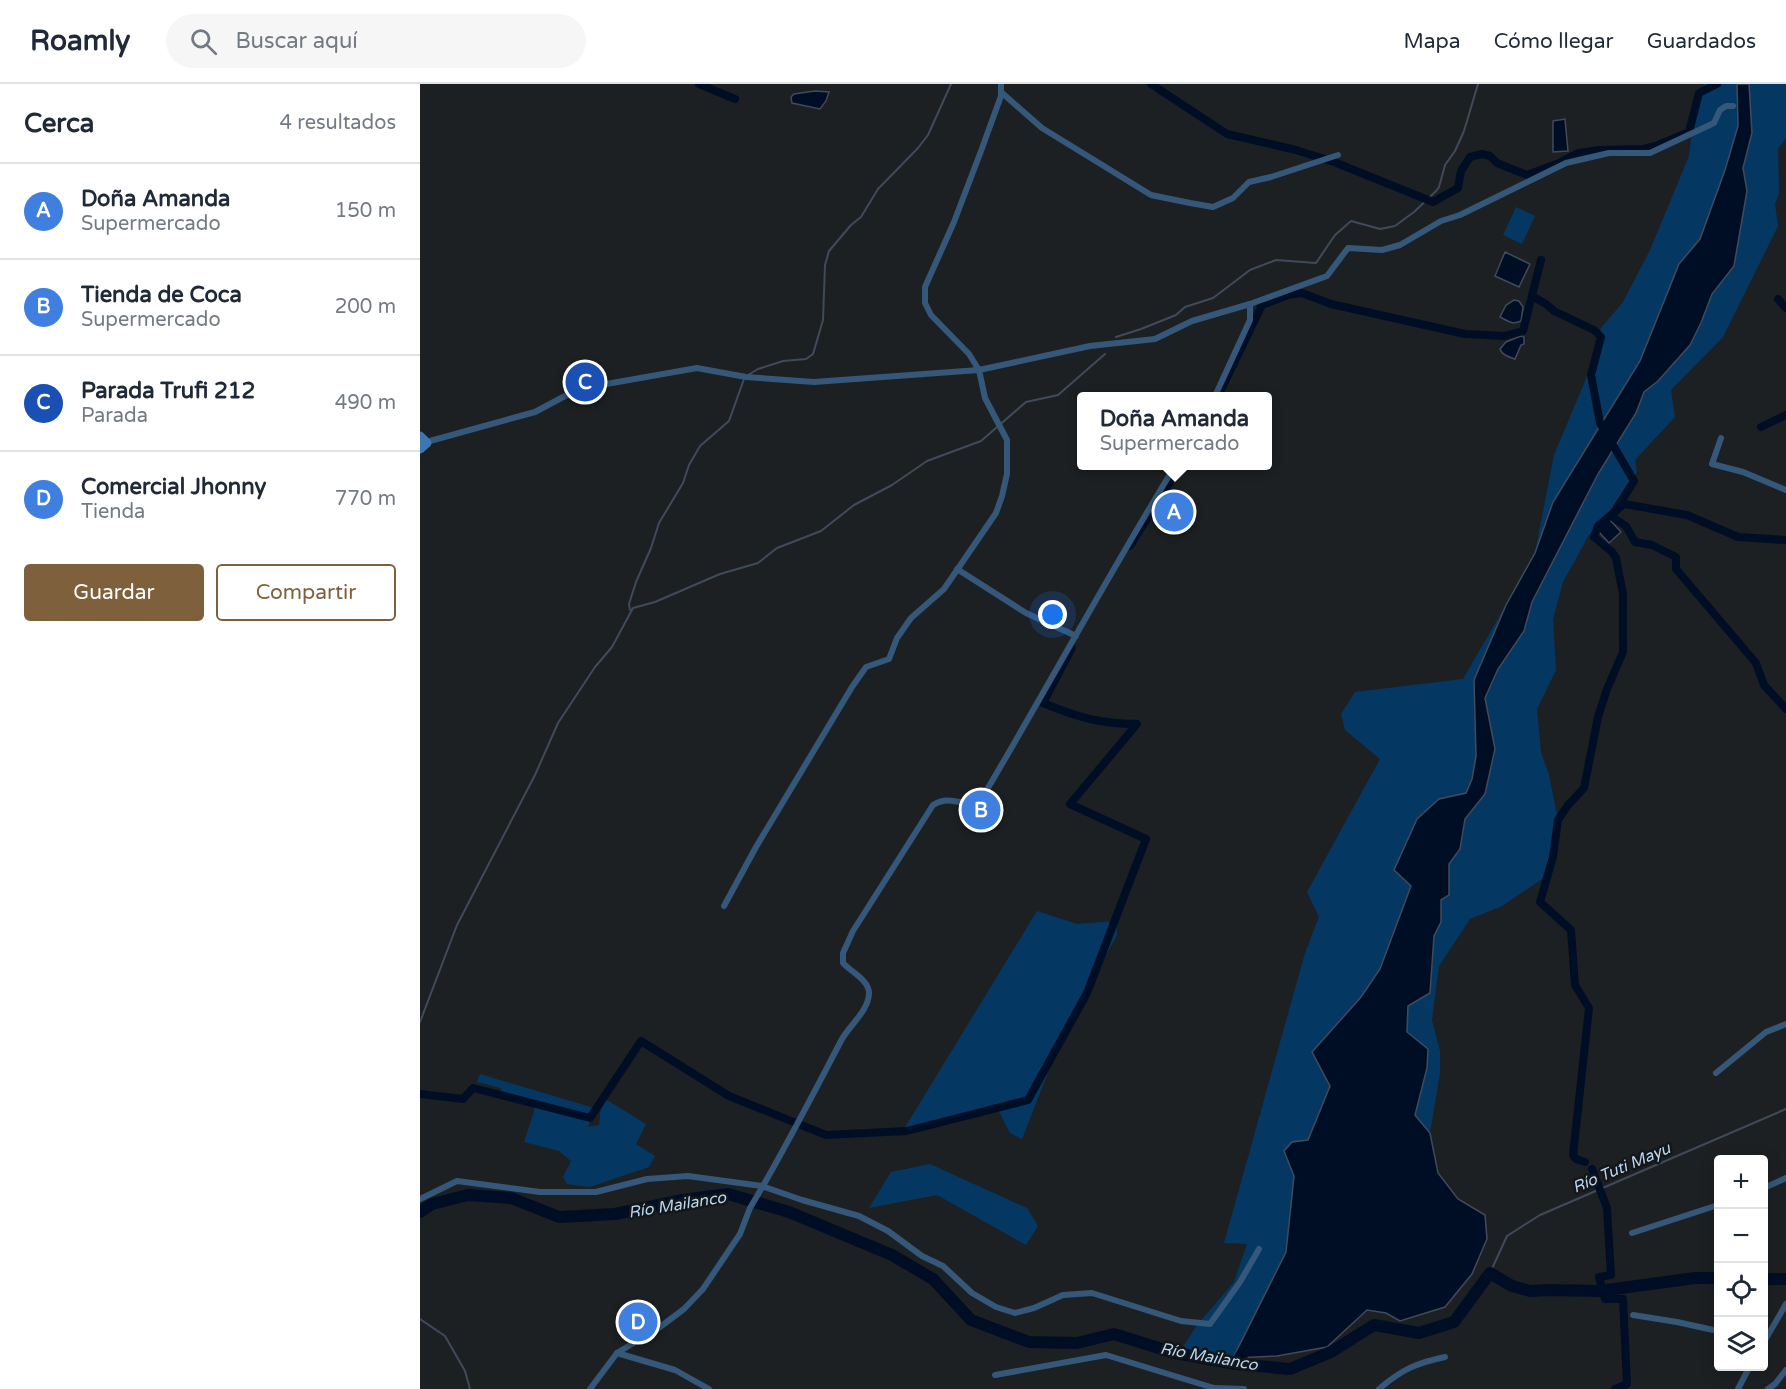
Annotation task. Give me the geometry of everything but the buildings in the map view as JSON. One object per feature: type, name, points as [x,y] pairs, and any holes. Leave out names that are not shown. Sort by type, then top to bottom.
[{"type":"main road","points":[[420,436],[423,446]]},
{"type":"street","points":[[724,906],[762,837],[852,687],[866,667],[889,659],[897,638],[911,618],[944,589],[996,513],[1002,496],[1007,474],[1007,440],[985,398],[979,370],[969,354],[932,315],[925,303],[925,286],[954,222],[1001,92],[1001,84]]},
{"type":"street","points":[[1001,92],[1042,128],[1151,195],[1190,203],[1213,207],[1233,198],[1249,182],[1338,155]]},
{"type":"street","points":[[423,446],[430,441],[535,411],[579,389],[697,368],[746,377],[814,382],[979,370],[1090,346],[1155,339],[1192,321],[1250,304],[1327,276],[1347,248],[1382,250],[1400,245],[1441,220],[1460,215],[1566,163],[1609,153],[1650,153],[1713,123],[1720,110],[1726,106],[1733,106]]},
{"type":"street","points":[[1217,392],[1250,320],[1250,304]]},
{"type":"street","points":[[1721,438],[1712,464],[1743,472],[1786,490]]},
{"type":"street","points":[[590,1389],[617,1353],[660,1327],[684,1309],[703,1289],[740,1234],[750,1208],[846,1032],[868,1002],[869,990],[864,981],[843,963],[843,953],[853,930],[933,805],[941,800],[969,803],[978,799],[988,788],[1118,559],[1172,470]]},
{"type":"street","points":[[957,569],[1026,613],[1076,636]]},
{"type":"street","points":[[1716,1073],[1766,1032],[1786,1024]]},
{"type":"street","points":[[420,1199],[457,1181],[540,1192],[597,1192],[647,1179],[688,1176],[762,1186],[859,1216],[888,1231],[922,1256],[943,1266],[972,1293],[996,1307],[1015,1313],[1034,1308],[1063,1295],[1092,1293],[1181,1321],[1210,1324],[1240,1282],[1258,1249]]},
{"type":"street","points":[[1768,1186],[1786,1178]]},
{"type":"street","points":[[1632,1233],[1714,1207]]},
{"type":"street","points":[[1768,1335],[1786,1304]]},
{"type":"street","points":[[1633,1315],[1714,1330]]},
{"type":"street","points":[[617,1353],[675,1370],[709,1389]]},
{"type":"street","points":[[994,1375],[1106,1355],[1214,1388],[1244,1389]]},
{"type":"street","points":[[1379,1389],[1400,1371],[1424,1361],[1445,1357]]},
{"type":"street","points":[[1768,1389],[1786,1370]]},
{"type":"street","points":[[1738,1389],[1747,1371]]},
{"type":"shaded area","points":[[1705,84],[1737,84],[1738,126],[1700,240],[1679,264],[1640,361],[1535,553],[1554,455],[1586,379],[1601,328],[1623,302],[1650,250],[1689,156],[1695,102]]},
{"type":"shaded area","points":[[1737,84],[1749,84],[1752,133],[1743,168],[1747,191],[1734,266],[1712,294],[1690,345],[1658,381],[1644,392],[1636,413],[1598,474],[1532,602],[1524,631],[1498,669],[1485,698],[1495,749],[1485,794],[1465,819],[1460,849],[1449,864],[1449,895],[1441,900],[1441,922],[1434,936],[1430,993],[1408,1006],[1407,1032],[1428,1049],[1427,1068],[1415,1115],[1430,1133],[1438,1173],[1458,1199],[1485,1215],[1487,1239],[1472,1274],[1445,1307],[1400,1321],[1386,1313],[1367,1310],[1327,1347],[1277,1356],[1233,1358],[1286,1252],[1294,1176],[1284,1151],[1292,1142],[1308,1140],[1330,1086],[1312,1052],[1361,997],[1380,969],[1411,886],[1394,870],[1417,819],[1439,799],[1466,793],[1472,779],[1476,756],[1474,680],[1506,605],[1535,553],[1553,502],[1640,361],[1679,264],[1700,239],[1738,126]]},
{"type":"shaded area","points":[[1749,84],[1786,84],[1786,138],[1778,149],[1779,193],[1775,204],[1778,226],[1723,337],[1671,390],[1675,417],[1635,460],[1637,472],[1605,517],[1589,535],[1563,582],[1553,619],[1556,670],[1537,709],[1541,752],[1549,775],[1558,820],[1553,857],[1548,875],[1502,906],[1470,919],[1439,966],[1432,1020],[1440,1051],[1440,1073],[1430,1133],[1415,1115],[1427,1068],[1407,1032],[1408,1006],[1430,993],[1434,936],[1441,922],[1441,899],[1449,895],[1449,864],[1460,849],[1465,819],[1485,794],[1495,749],[1485,698],[1498,669],[1524,631],[1532,602],[1598,474],[1636,413],[1644,392],[1658,381],[1701,323],[1712,294],[1734,266],[1747,191],[1743,168],[1752,133]]},
{"type":"shaded area","points":[[829,92],[820,109],[792,103],[791,97],[794,94]]},
{"type":"shaded area","points":[[1565,119],[1568,151],[1553,152],[1553,121]]},
{"type":"shaded area","points":[[1516,207],[1535,216],[1522,244],[1503,235]]},
{"type":"shaded area","points":[[1505,252],[1530,264],[1519,287],[1495,276]]},
{"type":"shaded area","points":[[1514,300],[1519,301],[1523,307],[1521,321],[1515,323],[1500,317],[1506,305]]},
{"type":"shaded area","points":[[1524,337],[1524,344],[1521,345],[1515,359],[1502,353],[1500,349],[1506,342]]},
{"type":"shaded area","points":[[1609,519],[1621,532],[1609,543],[1597,530]]},
{"type":"shaded area","points":[[1506,605],[1474,680],[1476,756],[1472,779],[1466,793],[1439,799],[1411,886],[1380,969],[1361,997],[1330,1086],[1308,1140],[1292,1142],[1285,1151],[1294,1176],[1286,1252],[1233,1358],[1181,1350],[1197,1325],[1234,1282],[1247,1244],[1224,1243],[1305,953],[1319,917],[1307,892],[1380,759],[1345,730],[1341,714],[1355,692],[1463,679]]},
{"type":"shaded area","points":[[1037,911],[1077,924],[1116,921],[1117,935],[1064,1032],[1022,1139],[1010,1133],[995,1104],[962,1116],[904,1129]]},
{"type":"shaded area","points":[[480,1074],[594,1108],[588,1127],[599,1125],[602,1097],[646,1124],[636,1144],[655,1156],[649,1167],[590,1187],[567,1184],[563,1177],[571,1161],[559,1151],[524,1142],[536,1105],[502,1095],[501,1088],[477,1082]]},
{"type":"shaded area","points":[[930,1164],[1027,1208],[1038,1226],[1026,1245],[937,1195],[869,1208],[891,1172]]},
{"type":"waterway","points":[[699,84],[735,99]]},
{"type":"waterway","points":[[748,375],[758,369],[783,361],[806,359],[813,354],[823,320],[825,265],[829,251],[861,217],[878,189],[928,135],[951,84]]},
{"type":"waterway","points":[[1151,84],[1227,134],[1296,150],[1334,162],[1433,202],[1458,188],[1461,171],[1470,157],[1482,154],[1490,156],[1497,163],[1527,175],[1578,153],[1643,149],[1656,146],[1689,132],[1699,93],[1717,84]]},
{"type":"waterway","points":[[1116,337],[1176,315],[1185,307],[1213,298],[1250,270],[1276,260],[1316,263],[1335,235],[1351,221],[1380,229],[1395,226],[1414,212],[1439,187],[1445,165],[1455,151],[1464,131],[1478,84]]},
{"type":"waterway","points":[[1220,392],[1262,305],[1288,295],[1302,293],[1331,304],[1465,334],[1504,336],[1523,331],[1541,260]]},
{"type":"waterway","points":[[1532,296],[1554,311],[1594,330],[1601,337],[1591,375],[1600,423],[1634,481],[1617,508]]},
{"type":"waterway","points":[[1778,299],[1786,308]]},
{"type":"waterway","points":[[420,1022],[457,925],[535,775],[558,723],[595,667],[612,647],[633,608],[655,602],[720,574],[758,563],[777,548],[821,531],[854,505],[892,485],[927,461],[981,441],[1026,402],[1058,395],[1105,354]]},
{"type":"waterway","points":[[630,610],[629,604],[636,582],[659,523],[683,483],[689,465],[700,446],[729,421],[744,379]]},
{"type":"waterway","points":[[1761,427],[1786,415]]},
{"type":"waterway","points":[[1130,546],[1178,470]]},
{"type":"waterway","points":[[1585,1162],[1576,1159],[1573,1155],[1589,1008],[1575,985],[1571,930],[1540,902],[1553,857],[1558,820],[1584,788],[1598,717],[1623,652],[1623,594],[1616,558],[1594,537],[1598,526],[1624,504],[1687,515],[1738,537],[1786,540]]},
{"type":"waterway","points":[[1613,515],[1626,526],[1635,542],[1652,545],[1676,557],[1676,569],[1756,663],[1764,685],[1786,709]]},
{"type":"waterway","points":[[420,1094],[463,1099],[473,1088],[590,1118],[641,1041],[729,1096],[826,1135],[907,1131],[1028,1100],[1087,993],[1146,839],[1070,804],[1137,724],[1089,719],[1043,703],[1072,648]]},
{"type":"waterway","name":"Río Tuti Mayu","points":[[1490,1273],[1507,1236],[1540,1215],[1786,1109]]},
{"type":"waterway","points":[[1592,1169],[1607,1208],[1611,1275],[1599,1277],[1605,1299],[1623,1299],[1627,1384],[1615,1389]]},
{"type":"waterway","name":"Río Mailanco","points":[[420,1212],[432,1204],[468,1195],[511,1198],[559,1217],[615,1214],[683,1200],[728,1194],[789,1212],[892,1255],[933,1279],[971,1320],[1029,1342],[1077,1343],[1114,1334],[1175,1353],[1236,1364],[1290,1369],[1331,1352],[1374,1325],[1419,1333],[1454,1322],[1490,1273],[1512,1286],[1530,1291],[1599,1291],[1695,1278],[1714,1278]]},
{"type":"waterway","name":"Río Mailanco","points":[[1768,1279],[1786,1279]]},
{"type":"waterway","points":[[420,1319],[445,1336],[465,1371],[470,1389]]},
{"type":"waterway","points":[[1236,1364],[1248,1345]]},
{"type":"place","name":"Parada Trufi 212","points":[[585,382]]},
{"type":"place","name":"Doña Amanda","points":[[1174,512]]},
{"type":"place","name":"Tienda de Coca","points":[[981,810]]},
{"type":"place","name":"Comercial Jhonny","points":[[638,1322]]}]
